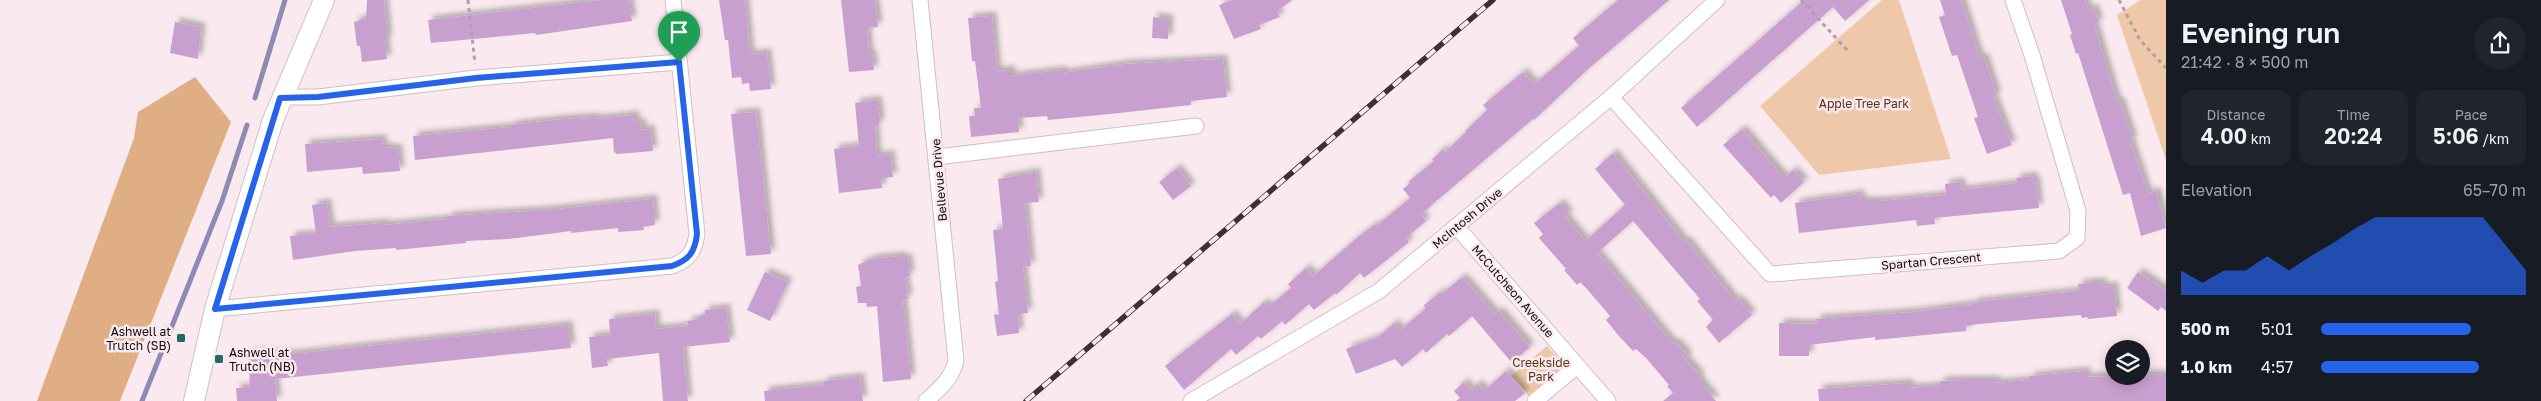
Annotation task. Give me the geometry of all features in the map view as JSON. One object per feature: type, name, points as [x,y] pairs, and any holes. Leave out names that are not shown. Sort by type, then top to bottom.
[{"type":"street","points":[[194,401],[215,309],[280,98],[324,0]]},
{"type":"street","points":[[215,309],[672,266],[689,258],[695,248],[697,234],[672,0]]},
{"type":"street","name":"Bellevue Drive","points":[[920,0],[938,157],[956,361],[953,374],[926,401]]},
{"type":"street","name":"McIntosh Drive","points":[[1191,401],[1379,291],[1611,97],[1718,0]]},
{"type":"street","name":"Spartan Crescent","points":[[1611,97],[1770,274],[2059,251],[2077,238],[2078,211],[2032,55],[2013,0]]},
{"type":"street","points":[[280,98],[318,97],[476,78],[679,62]]},
{"type":"street","points":[[938,157],[1196,126]]},
{"type":"street","name":"McCutcheon Avenue","points":[[1456,226],[1608,401]]},
{"type":"street","points":[[1535,401],[1577,366]]},
{"type":"path","points":[[468,0],[476,78]]},
{"type":"path","points":[[1801,0],[1847,50]]},
{"type":"path","points":[[2119,0],[2140,40],[2166,68]]},
{"type":"green space","name":"Apple Tree Park","points":[[1882,0],[1899,0],[1951,159],[1819,175],[1760,106]]},
{"type":"green space","points":[[2141,0],[2166,0],[2166,160],[2117,15]]},
{"type":"green space","name":"Creekside Park","points":[[1547,346],[1558,358],[1559,369],[1551,380],[1530,397],[1511,376]]},
{"type":"shaded area","points":[[195,77],[231,122],[120,401],[37,401],[134,138],[138,112]]},
{"type":"building","points":[[367,0],[384,0],[388,39],[385,40],[387,59],[362,62],[360,46],[357,46],[354,22],[366,18]]},
{"type":"building","points":[[603,0],[629,0],[632,21],[536,35],[535,33],[431,43],[428,20]]},
{"type":"building","points":[[719,0],[745,0],[750,54],[767,53],[771,89],[750,91],[749,83],[742,84],[741,77],[732,78],[728,40],[725,40]]},
{"type":"building","points":[[841,0],[875,0],[878,27],[867,28],[869,55],[872,54],[874,70],[849,72]]},
{"type":"building","points":[[1232,0],[1292,0],[1277,11],[1280,17],[1259,25],[1261,29],[1234,39],[1219,5]]},
{"type":"building","points":[[1618,0],[1669,0],[1587,70],[1534,120],[1421,215],[1426,221],[1406,238],[1409,242],[1393,255],[1364,278],[1360,273],[1336,295],[1335,293],[1314,310],[1309,304],[1285,325],[1282,321],[1261,339],[1258,336],[1236,355],[1231,349],[1184,390],[1165,366],[1232,314],[1240,324],[1264,302],[1268,307],[1291,288],[1288,284],[1306,268],[1313,276],[1358,237],[1375,224],[1376,226],[1410,198],[1403,189],[1410,183],[1408,182],[1434,161],[1432,159],[1443,149],[1445,152],[1466,132],[1487,110],[1483,105],[1523,72],[1534,84],[1579,46],[1573,38]]},
{"type":"building","points":[[1804,0],[1869,0],[1845,21],[1833,7],[1697,127],[1681,108]]},
{"type":"building","points":[[1940,0],[1961,0],[1980,59],[1984,57],[1997,96],[1993,97],[2012,145],[1987,154],[1974,118],[1978,117],[1957,55],[1952,56],[1939,17],[1945,15]]},
{"type":"building","points":[[2061,0],[2085,0],[2088,10],[2094,8],[2099,23],[2094,24],[2117,102],[2120,101],[2133,140],[2130,141],[2148,194],[2156,191],[2166,228],[2141,236],[2130,193],[2123,195],[2078,53],[2076,54]]},
{"type":"building","points":[[992,16],[997,71],[1011,70],[1011,76],[1063,70],[1063,73],[1125,64],[1223,59],[1227,97],[1191,101],[1191,105],[1110,114],[1048,120],[1047,116],[1018,118],[1019,132],[971,137],[969,116],[975,116],[974,108],[981,108],[975,61],[972,61],[968,18]]},
{"type":"building","points":[[1153,17],[1169,19],[1168,39],[1152,38]]},
{"type":"building","points":[[175,22],[201,27],[198,59],[170,53]]},
{"type":"building","points":[[877,100],[880,118],[879,125],[875,125],[877,156],[890,154],[893,177],[881,178],[882,188],[839,193],[834,149],[859,146],[855,103]]},
{"type":"building","points":[[756,112],[771,254],[746,256],[731,114]]},
{"type":"building","points":[[635,115],[635,123],[641,122],[642,130],[650,129],[653,151],[617,154],[614,152],[613,138],[415,160],[413,136],[511,127],[511,125],[553,120],[595,117],[595,119]]},
{"type":"building","points":[[1742,129],[1784,178],[1793,170],[1804,182],[1781,203],[1774,195],[1771,198],[1723,145]]},
{"type":"building","points":[[382,139],[383,147],[398,149],[400,171],[363,174],[362,167],[307,172],[305,144]]},
{"type":"building","points":[[1613,153],[1684,242],[1686,240],[1735,301],[1738,299],[1752,315],[1719,343],[1706,327],[1713,320],[1697,301],[1700,299],[1633,221],[1597,253],[1673,344],[1676,342],[1688,356],[1685,359],[1701,377],[1698,379],[1716,401],[1663,401],[1673,393],[1667,386],[1669,385],[1646,358],[1636,349],[1633,351],[1618,335],[1606,320],[1610,316],[1580,282],[1577,285],[1564,270],[1566,269],[1539,238],[1543,234],[1534,223],[1560,203],[1569,214],[1565,217],[1585,241],[1625,205],[1595,169]]},
{"type":"building","points":[[1177,168],[1191,186],[1173,200],[1159,182]]},
{"type":"building","points":[[1036,172],[1039,202],[1025,203],[1031,266],[1023,267],[1028,313],[1018,314],[1019,333],[997,336],[994,314],[999,315],[995,282],[998,281],[993,230],[1003,229],[998,179]]},
{"type":"building","points":[[2033,176],[2034,181],[2036,181],[2039,208],[1934,218],[1935,224],[1917,226],[1916,220],[1799,233],[1795,203],[1860,194],[1861,201],[1946,195],[1945,184],[1960,182],[1962,190],[2017,183],[2016,178]]},
{"type":"building","points":[[653,199],[655,225],[643,227],[644,230],[618,232],[618,228],[571,233],[571,231],[396,250],[396,248],[355,251],[293,260],[290,236],[316,234],[312,205],[327,203],[330,227],[384,223],[384,225],[448,219],[448,216],[548,210]]},
{"type":"building","points":[[902,256],[903,259],[908,258],[910,276],[905,277],[908,299],[903,300],[911,379],[883,382],[877,306],[867,307],[866,303],[858,303],[856,287],[861,286],[858,265],[871,259]]},
{"type":"building","points":[[765,272],[788,282],[770,321],[747,310]]},
{"type":"building","points":[[2138,272],[2166,291],[2166,311],[2161,307],[2158,311],[2127,288]]},
{"type":"building","points":[[1462,277],[1495,314],[1499,311],[1530,347],[1512,363],[1472,316],[1449,336],[1447,334],[1426,353],[1423,349],[1402,367],[1395,359],[1356,374],[1346,349],[1378,337],[1394,323],[1400,330],[1425,309],[1424,305],[1440,292],[1442,294]]},
{"type":"building","points":[[2103,283],[2103,287],[2114,286],[2117,316],[2088,319],[2087,317],[2082,318],[2081,315],[1979,324],[1966,326],[1966,331],[1875,340],[1875,337],[1809,345],[1809,356],[1779,356],[1779,323],[1817,324],[1816,319],[1913,312],[1974,304],[1973,302],[2079,291],[2078,284]]},
{"type":"building","points":[[726,308],[730,342],[683,347],[688,401],[663,401],[659,353],[607,359],[608,366],[592,368],[589,337],[610,335],[609,319],[655,314],[656,329],[688,326],[687,321],[700,319],[700,315],[705,314],[705,310]]},
{"type":"building","points":[[568,325],[571,348],[275,379],[277,401],[237,401],[236,388],[250,387],[248,354],[272,352],[273,356]]},
{"type":"building","points":[[1506,371],[1525,393],[1515,401],[1456,401],[1460,398],[1454,391],[1464,382],[1470,390],[1478,384],[1484,391]]},
{"type":"building","points":[[2086,371],[2086,377],[2105,376],[2105,385],[2150,385],[2150,375],[2166,374],[2166,401],[1819,401],[1818,389],[1909,383],[1909,388],[1940,386],[1940,381],[1969,380],[1996,380],[1996,383],[2030,380],[2030,376]]},
{"type":"building","points":[[860,377],[863,401],[765,401],[764,391],[824,385],[823,381]]},
{"type":"waterway","points":[[255,98],[285,0]]},
{"type":"waterway","points":[[142,401],[222,201],[247,125]]},
{"type":"railway","points":[[1026,401],[1493,0]]},
{"type":"place","name":"Ashwell at Trutch (SB)","points":[[181,338]]},
{"type":"place","name":"Ashwell at Trutch (NB)","points":[[219,359]]},
{"type":"route","points":[[679,62],[697,234],[695,248],[689,258],[681,263],[672,266],[215,309],[280,98],[318,97],[476,78],[679,62]]}]
